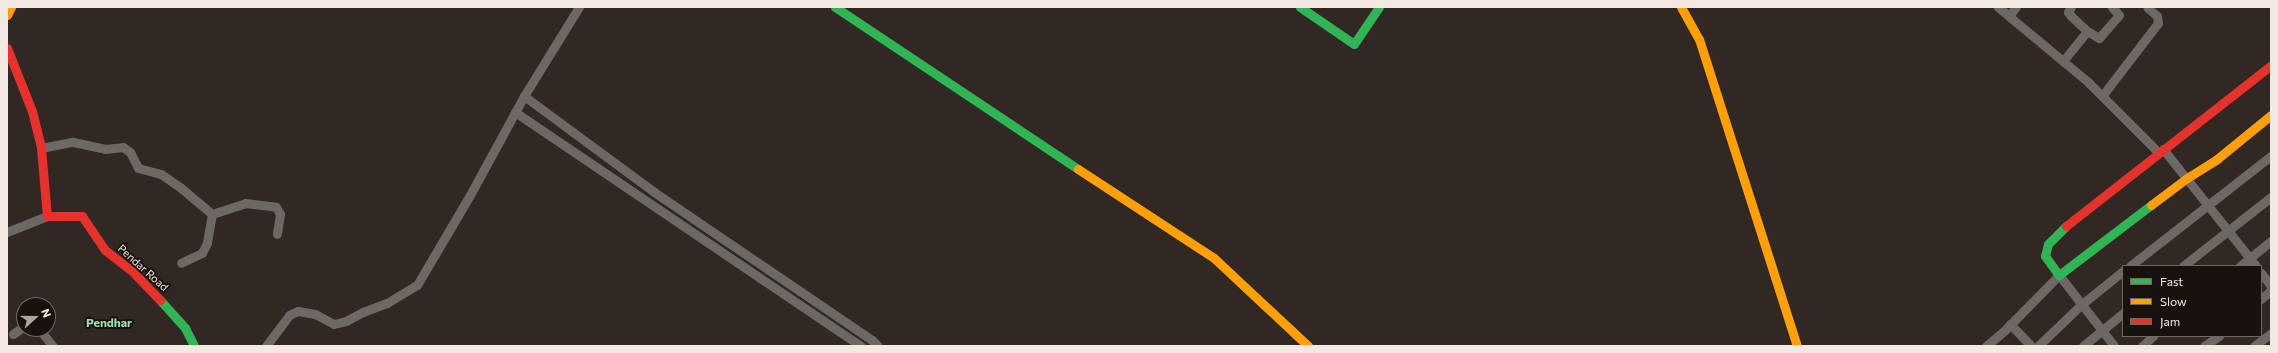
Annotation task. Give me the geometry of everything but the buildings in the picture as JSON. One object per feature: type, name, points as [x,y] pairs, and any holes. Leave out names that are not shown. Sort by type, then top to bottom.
[{"type":"street","points":[[7,15],[11,7]]},
{"type":"street","points":[[266,346],[289,316],[298,311],[315,314],[334,324],[346,321],[363,312],[387,303],[417,285],[470,195],[524,96],[579,7]]},
{"type":"street","points":[[835,7],[1062,160],[1214,258],[1308,346]]},
{"type":"street","points":[[1300,7],[1354,44],[1379,7]]},
{"type":"street","points":[[1681,7],[1699,39],[1797,346]]},
{"type":"street","points":[[1998,7],[2063,61],[2161,151],[2187,178],[2255,265]]},
{"type":"street","points":[[2009,16],[2016,7]]},
{"type":"street","points":[[2071,7],[2068,12],[2071,16],[2096,37],[2102,36],[2119,14],[2112,7]]},
{"type":"street","points":[[2102,96],[2158,22],[2157,16],[2147,7]]},
{"type":"street","points":[[2063,61],[2087,31]]},
{"type":"street","points":[[7,48],[32,111],[41,148],[47,216],[7,232]]},
{"type":"street","points":[[2114,346],[2045,256],[2048,244],[2074,219],[2271,65]]},
{"type":"street","points":[[524,96],[654,192],[872,340],[878,346]]},
{"type":"street","points":[[515,112],[861,346]]},
{"type":"street","points":[[1986,346],[2060,275],[2187,178],[2217,159],[2271,115]]},
{"type":"street","points":[[41,148],[73,142],[105,149],[123,147],[130,152],[138,168],[161,174],[212,214]]},
{"type":"street","points":[[2131,265],[2271,156]]},
{"type":"street","points":[[2184,265],[2271,197]]},
{"type":"street","points":[[212,214],[246,203],[276,207],[280,214],[277,234]]},
{"type":"street","points":[[181,263],[202,253],[207,243],[212,214]]},
{"type":"street","name":"Pendar Road","points":[[47,216],[82,216],[88,222],[105,250],[133,272],[170,310],[185,328],[194,346]]},
{"type":"street","points":[[2241,265],[2271,242]]},
{"type":"street","points":[[2038,346],[2082,304],[2122,273]]},
{"type":"street","points":[[2262,274],[2271,286]]},
{"type":"street","points":[[2262,298],[2271,290]]},
{"type":"street","points":[[2083,346],[2101,329],[2122,313]]},
{"type":"street","points":[[2010,324],[2032,346]]},
{"type":"street","points":[[2254,346],[2271,333]]},
{"type":"street","points":[[45,337],[53,346]]},
{"type":"street","points":[[2142,346],[2152,337]]},
{"type":"street","points":[[2204,346],[2218,337]]},
{"type":"traffic: fast","points":[[835,7],[1078,169]]},
{"type":"traffic: fast","points":[[1300,7],[1354,44],[1379,7]]},
{"type":"traffic: fast","points":[[2066,226],[2048,244],[2045,256],[2059,275],[2151,205]]},
{"type":"traffic: fast","points":[[160,300],[185,328],[194,346]]},
{"type":"traffic: slow","points":[[7,15],[11,7]]},
{"type":"traffic: slow","points":[[1681,7],[1699,39],[1797,346]]},
{"type":"traffic: slow","points":[[2151,205],[2187,178],[2217,159],[2271,115]]},
{"type":"traffic: slow","points":[[1078,169],[1214,258],[1308,346]]},
{"type":"traffic: jam","points":[[7,48],[32,111],[41,148],[47,216],[82,216],[105,250],[133,272],[160,300]]},
{"type":"traffic: jam","points":[[2066,226],[2271,65]]},
{"type":"district","name":"Pendhar","points":[[109,323]]}]
